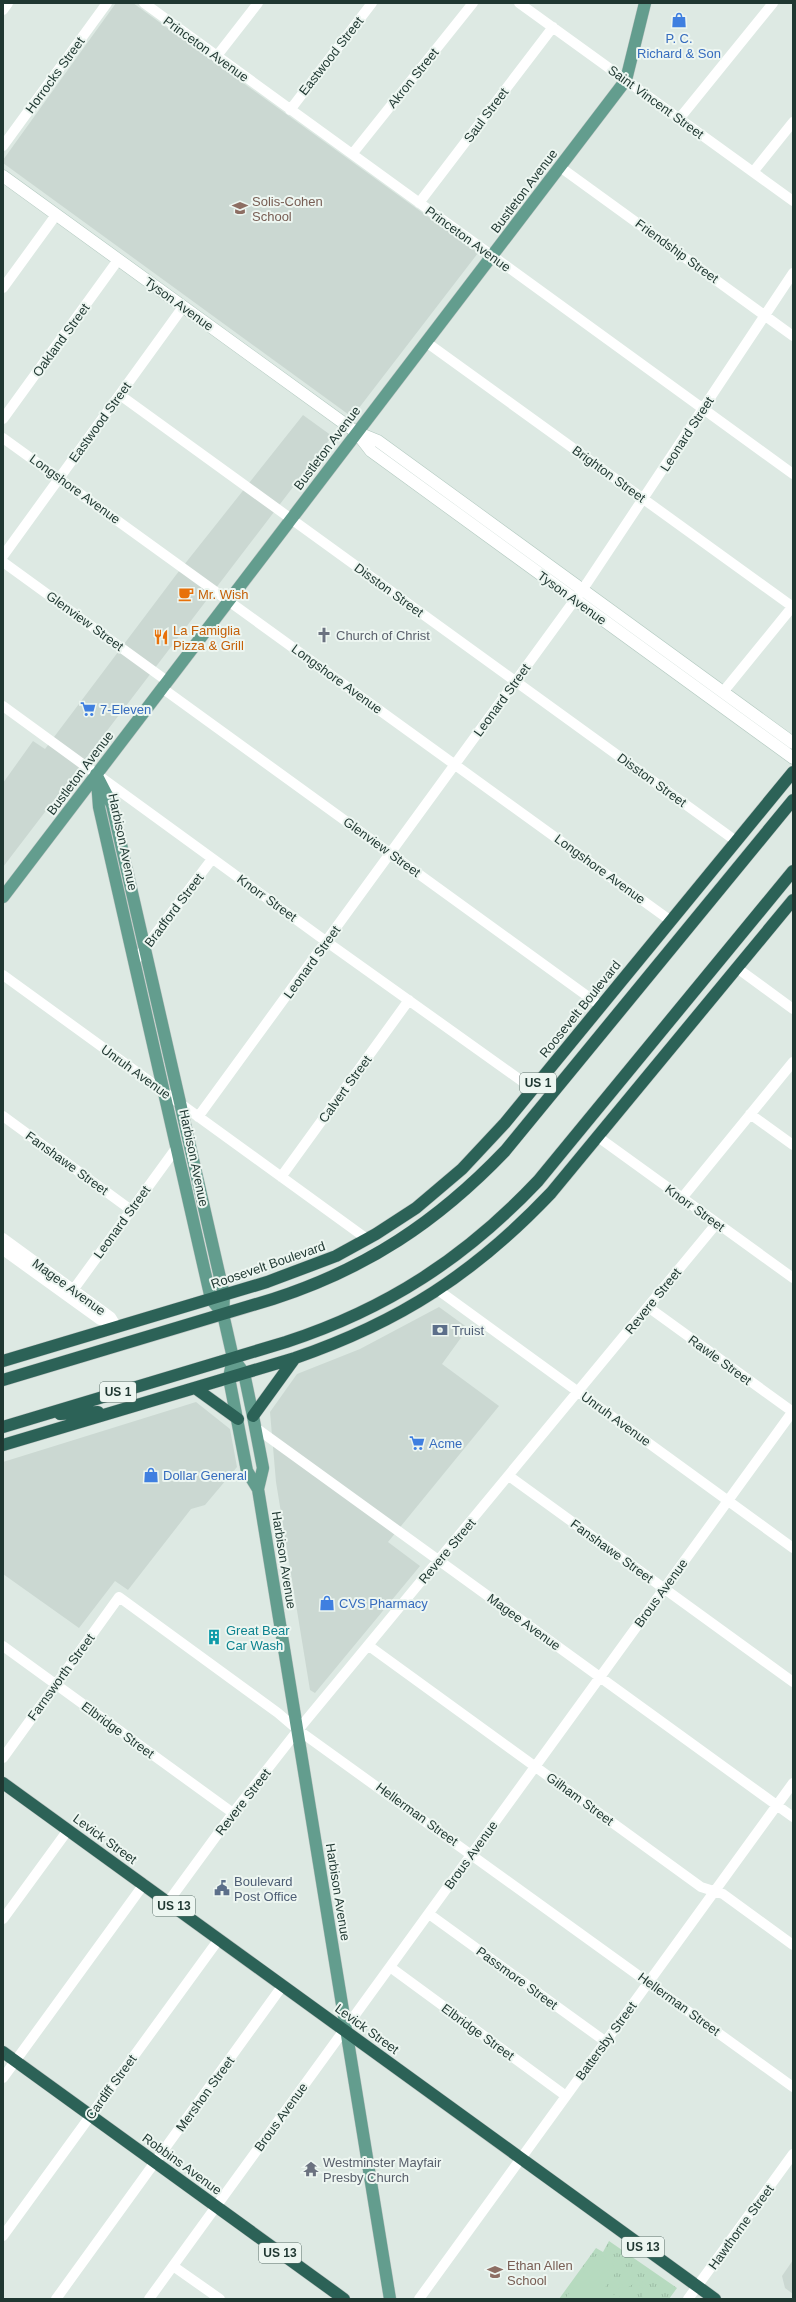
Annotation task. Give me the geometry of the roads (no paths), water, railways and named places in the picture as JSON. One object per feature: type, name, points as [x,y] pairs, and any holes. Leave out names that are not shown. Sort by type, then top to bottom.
[{"type":"highway","name":"Roosevelt Boulevard","points":[[4,1360],[211,1299],[305,1269],[367,1239],[416,1208],[462,1169],[491,1139],[793,772]]},
{"type":"highway","name":"US 1","points":[[3,1380],[292,1293],[360,1264],[421,1226],[469,1187],[518,1135],[793,800]]},
{"type":"highway","name":"US 1","points":[[3,1426],[321,1330],[381,1303],[439,1268],[488,1229],[521,1198],[552,1164],[793,871]]},
{"type":"highway","name":"US 1","points":[[3,1445],[296,1358],[371,1328],[438,1290],[470,1268],[518,1228],[551,1193],[793,900]]},
{"type":"highway","points":[[254,1422],[296,1358]]},
{"type":"highway","points":[[195,1388],[238,1419]]},
{"type":"highway","points":[[39,1416],[119,1411]]},
{"type":"highway","name":"Levick Street","points":[[3,1783],[715,2299]]},
{"type":"highway","name":"Robbins Avenue","points":[[3,2052],[344,2299]]},
{"type":"main road","name":"Bustleton Avenue","points":[[3,897],[356,432],[492,257],[626,80],[645,3]]},
{"type":"main road","name":"Harbison Avenue","points":[[96,774],[112,805],[224,1295],[222,1314],[232,1358],[229,1378],[247,1471],[258,1489],[298,1730],[345,2031],[390,2299]]},
{"type":"main road","name":"Harbison Avenue","points":[[96,774],[99,807],[211,1299],[222,1314]]},
{"type":"main road","name":"Harbison Avenue","points":[[232,1358],[244,1373],[254,1422],[263,1468],[258,1489]]},
{"type":"street","points":[[3,10],[8,3]]},
{"type":"street","name":"Horrocks Street","points":[[3,146],[107,3]]},
{"type":"street","name":"Princeton Avenue","points":[[144,3],[216,57],[353,153],[492,257],[793,474]]},
{"type":"street","points":[[216,57],[258,3]]},
{"type":"street","name":"Eastwood Street","points":[[290,110],[372,3]]},
{"type":"street","name":"Akron Street","points":[[353,153],[473,3]]},
{"type":"street","name":"Saint Vincent Street","points":[[520,3],[793,201]]},
{"type":"street","points":[[679,119],[773,3]]},
{"type":"street","name":"Saul Street","points":[[419,203],[553,27]]},
{"type":"street","points":[[752,172],[793,122]]},
{"type":"street","name":"Friendship Street","points":[[560,167],[793,336]]},
{"type":"street","name":"Tyson Avenue","points":[[3,176],[356,432],[378,441],[583,588],[793,758]]},
{"type":"street","points":[[3,288],[56,214]]},
{"type":"street","name":"Oakland Street","points":[[3,419],[118,260]]},
{"type":"street","name":"Leonard Street","points":[[198,1117],[392,854],[515,681],[575,600],[764,315],[793,274]]},
{"type":"street","name":"Eastwood Street","points":[[3,556],[183,307]]},
{"type":"street","name":"Brighton Street","points":[[426,342],[793,606]]},
{"type":"street","name":"Disston Street","points":[[120,395],[736,841]]},
{"type":"street","name":"Tyson Avenue","points":[[356,432],[371,451],[575,600],[696,680],[723,692],[793,743]]},
{"type":"street","name":"Longshore Avenue","points":[[3,438],[456,764],[671,921]]},
{"type":"street","name":"Glenview Street","points":[[3,562],[164,685],[392,854],[601,1006]]},
{"type":"street","points":[[723,692],[793,606]]},
{"type":"street","name":"Knorr Street","points":[[3,706],[212,859],[533,1089]]},
{"type":"street","name":"Bradford Street","points":[[135,961],[212,859]]},
{"type":"street","points":[[737,968],[793,1009]]},
{"type":"street","name":"Unruh Avenue","points":[[3,975],[367,1239]]},
{"type":"street","name":"Calvert Street","points":[[281,1177],[409,1000]]},
{"type":"street","points":[[682,1198],[793,1062]]},
{"type":"street","points":[[750,1114],[793,1145]]},
{"type":"street","name":"Fanshawe Street","points":[[3,1116],[131,1210]]},
{"type":"street","name":"Knorr Street","points":[[598,1137],[793,1278]]},
{"type":"street","name":"Leonard Street","points":[[70,1293],[177,1147]]},
{"type":"street","name":"Revere Street","points":[[168,1902],[232,1813],[298,1730],[369,1646],[717,1223]]},
{"type":"street","name":"Magee Avenue","points":[[3,1238],[70,1293]]},
{"type":"street","name":"Magee Avenue","points":[[3,1250],[70,1293],[111,1317],[118,1327]]},
{"type":"street","name":"Unruh Avenue","points":[[438,1290],[793,1548]]},
{"type":"street","name":"Rawle Street","points":[[648,1307],[793,1412]]},
{"type":"street","name":"Brous Avenue","points":[[149,2299],[793,1412]]},
{"type":"street","name":"Magee Avenue","points":[[254,1422],[439,1561],[793,1817]]},
{"type":"street","name":"Fanshawe Street","points":[[509,1476],[793,1682]]},
{"type":"street","name":"Hellerman Street","points":[[119,1597],[278,1713],[298,1730],[472,1854],[793,2087]]},
{"type":"street","name":"Farnsworth Street","points":[[3,1758],[119,1597]]},
{"type":"street","name":"Elbridge Street","points":[[3,1646],[232,1813]]},
{"type":"street","name":"Gilham Street","points":[[369,1646],[701,1887],[723,1894],[793,1945]]},
{"type":"street","name":"Battersby Street","points":[[419,2299],[793,1783]]},
{"type":"street","points":[[3,1919],[68,1830]]},
{"type":"street","points":[[3,2078],[144,1884]]},
{"type":"street","name":"Passmore Street","points":[[429,1914],[606,2042]]},
{"type":"street","name":"Cardiff Street","points":[[3,2236],[219,1939]]},
{"type":"street","name":"Elbridge Street","points":[[390,1968],[566,2096]]},
{"type":"street","name":"Mershon Street","points":[[56,2299],[283,1985]]},
{"type":"street","name":"Hawthorne Street","points":[[688,2299],[793,2154]]},
{"type":"street","points":[[174,2266],[220,2299]]},
{"type":"place","name":"P. C. Richard & Son","points":[[679,20]]},
{"type":"place","name":"Solis-Cohen School","points":[[240,208]]},
{"type":"place","name":"Mr. Wish","points":[[186,594]]},
{"type":"place","name":"Church of Christ","points":[[324,635]]},
{"type":"place","name":"La Famiglia Pizza & Grill","points":[[161,637]]},
{"type":"place","name":"7-Eleven","points":[[88,709]]},
{"type":"place","name":"Truist","points":[[440,1330]]},
{"type":"place","name":"Acme","points":[[417,1443]]},
{"type":"place","name":"Dollar General","points":[[151,1475]]},
{"type":"place","name":"CVS Pharmacy","points":[[327,1603]]},
{"type":"place","name":"Great Bear Car Wash","points":[[214,1637]]},
{"type":"place","name":"Boulevard Post Office","points":[[222,1888]]},
{"type":"place","name":"Westminster Mayfair Presby Church","points":[[311,2169]]},
{"type":"place","name":"Ethan Allen School","points":[[495,2272]]}]
